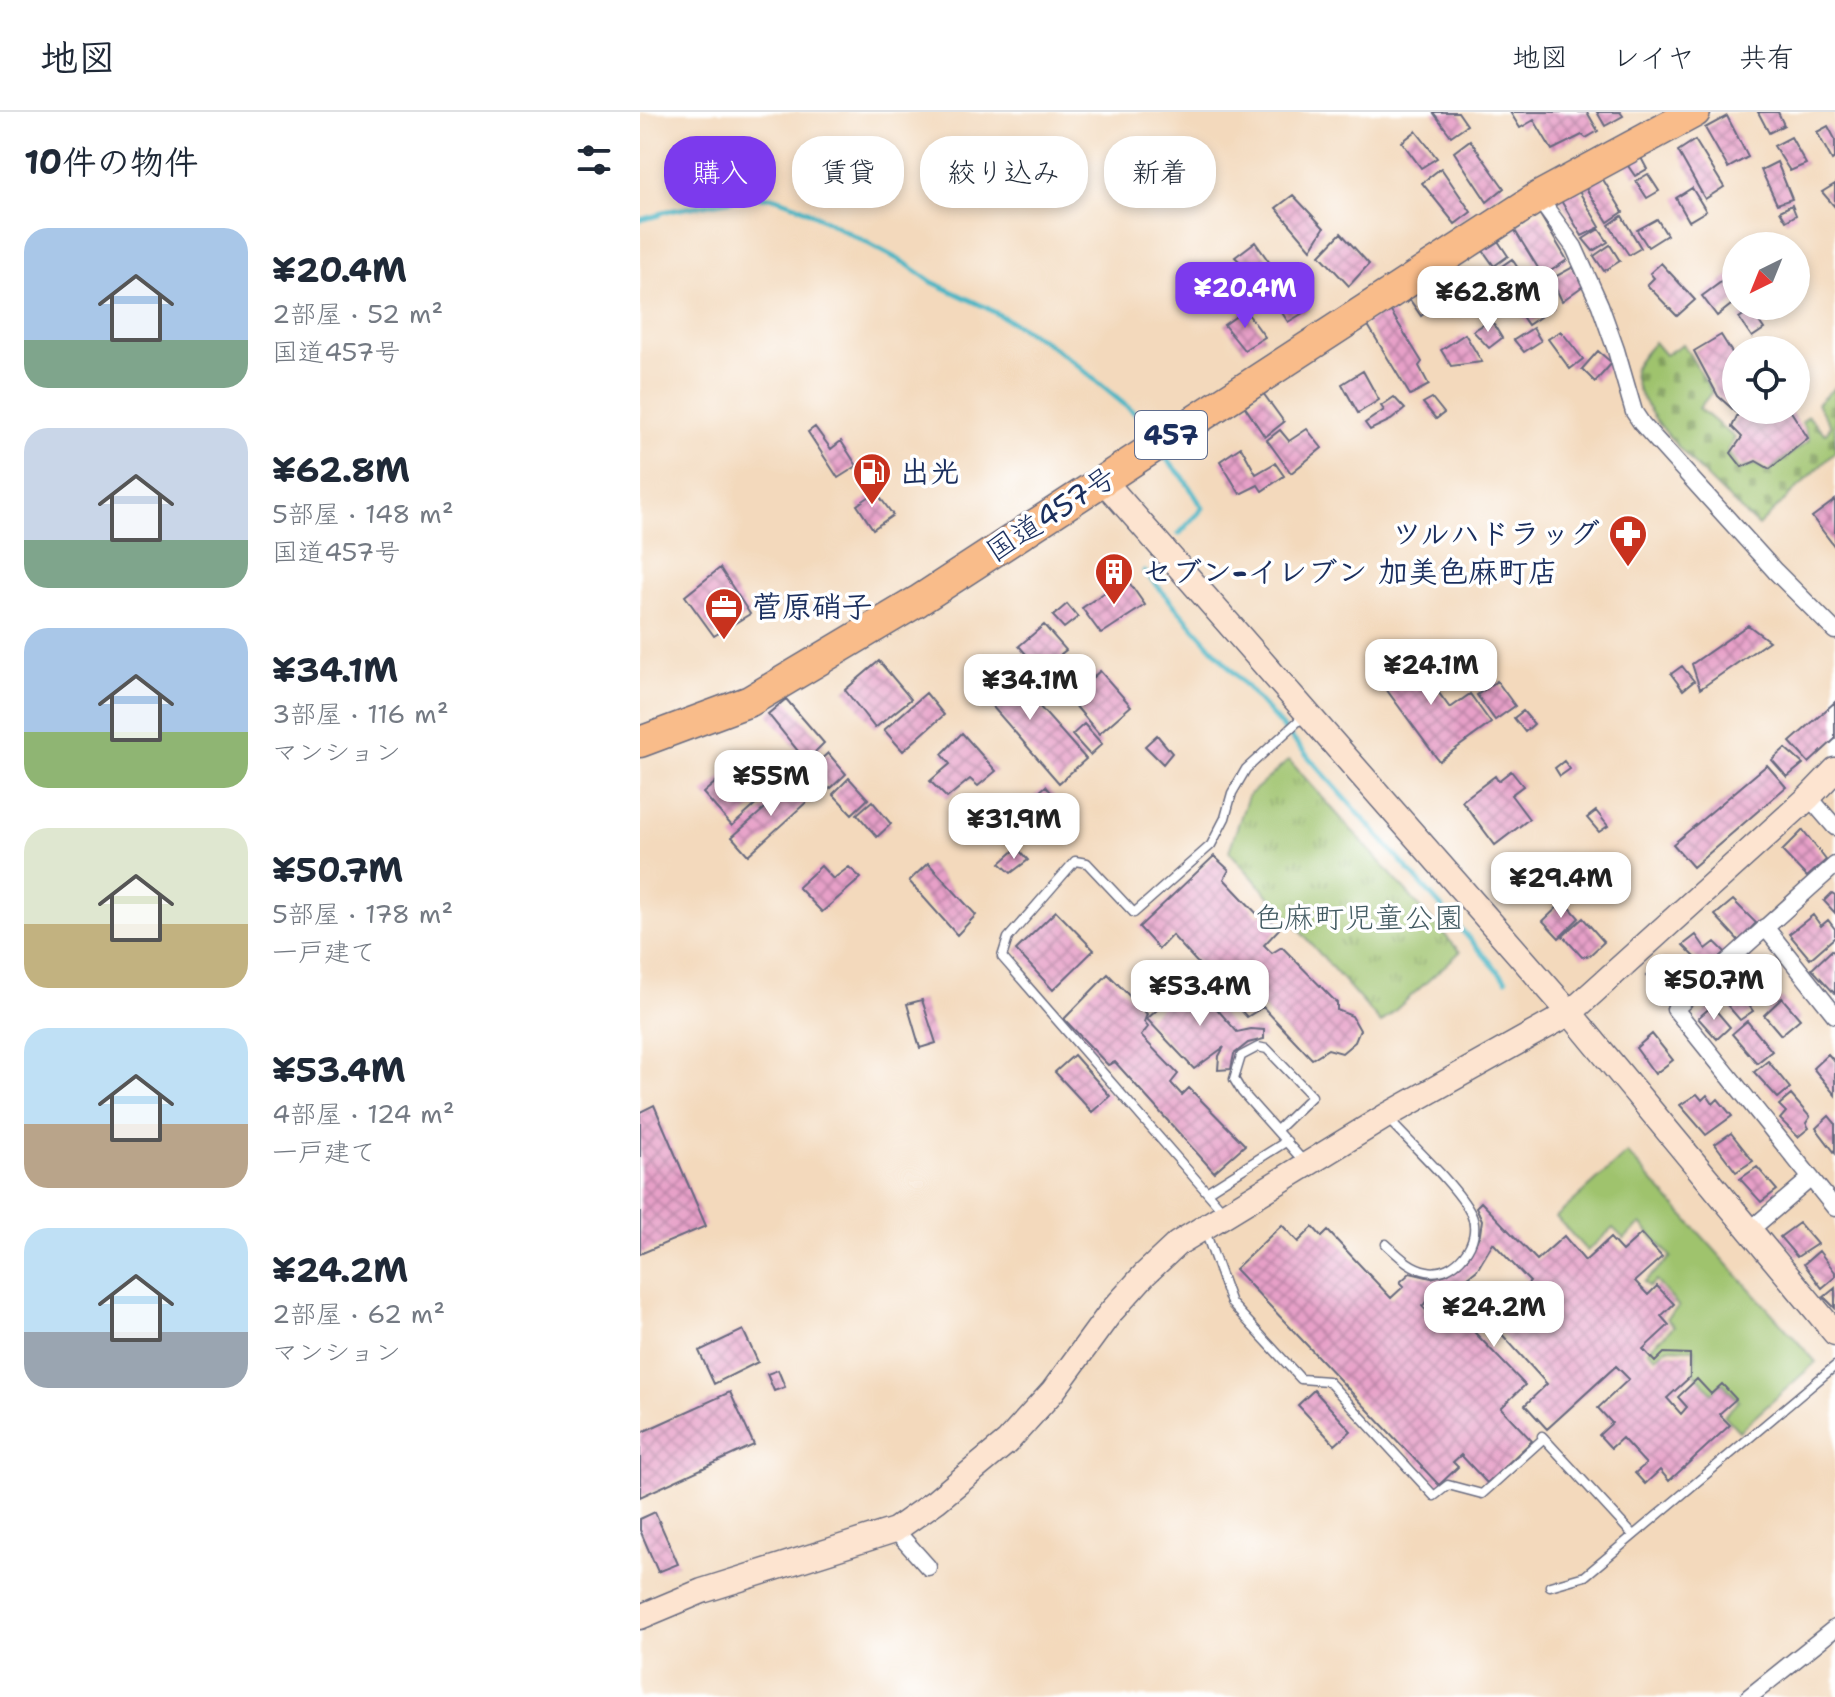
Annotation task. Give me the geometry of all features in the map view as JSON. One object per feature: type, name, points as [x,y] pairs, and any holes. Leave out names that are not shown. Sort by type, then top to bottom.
[{"type":"highway","name":"国道457号","points":[[640,742],[750,701],[918,601],[1538,197],[1695,112]]},
{"type":"street","points":[[1538,197],[1581,261],[1616,350],[1634,412],[1642,424],[1775,571],[1835,631]]},
{"type":"street","points":[[1102,479],[1301,718],[1570,1013],[1835,1333]]},
{"type":"street","points":[[640,1617],[702,1591],[895,1530],[936,1501],[1007,1442],[1053,1391],[1110,1313],[1177,1244],[1386,1116],[1570,1013],[1835,770]]},
{"type":"street","points":[[1809,797],[1835,827]]},
{"type":"street","points":[[1835,865],[1675,1009],[1835,1208]]},
{"type":"street","points":[[1765,927],[1835,1015]]},
{"type":"street","points":[[1749,1231],[1811,1178]]},
{"type":"street","points":[[895,1530],[928,1567]]},
{"type":"street","points":[[1749,1697],[1835,1628]]},
{"type":"lane","points":[[1225,1213],[1002,957],[1008,938],[1075,861],[1087,863],[1134,913],[1211,845],[1225,818],[1232,793],[1246,769],[1301,718]]},
{"type":"lane","points":[[1277,1130],[1312,1096],[1267,1049],[1258,1047],[1241,1056],[1234,1079],[1242,1092],[1307,1164]]},
{"type":"lane","points":[[1386,1116],[1457,1195],[1472,1216],[1474,1235],[1468,1250],[1454,1266],[1429,1272],[1410,1265],[1386,1244]]},
{"type":"lane","points":[[1208,1191],[1287,1141]]},
{"type":"lane","points":[[1204,1227],[1231,1303],[1301,1379],[1328,1381],[1434,1496],[1448,1485],[1482,1494],[1542,1436],[1633,1535]]},
{"type":"lane","points":[[1550,1586],[1585,1576],[1835,1366]]},
{"type":"green space","points":[[1654,342],[1665,355],[1683,344],[1712,392],[1699,408],[1735,438],[1727,451],[1740,470],[1755,464],[1768,472],[1809,440],[1803,424],[1810,424],[1810,418],[1825,434],[1831,426],[1817,404],[1835,387],[1835,452],[1758,526],[1682,451],[1646,404],[1636,384],[1635,367]]},
{"type":"green space","name":"色麻町児童公園","points":[[1289,760],[1460,952],[1381,1023],[1229,851],[1248,796]]},
{"type":"green space","points":[[1627,1153],[1816,1362],[1739,1431],[1724,1415],[1739,1401],[1723,1383],[1712,1393],[1694,1372],[1695,1349],[1667,1348],[1656,1357],[1648,1350],[1674,1326],[1666,1318],[1679,1307],[1656,1281],[1649,1287],[1644,1282],[1671,1257],[1641,1224],[1624,1239],[1613,1228],[1587,1251],[1556,1217]]},
{"type":"building","points":[[1433,112],[1458,112],[1467,125],[1451,136]]},
{"type":"building","points":[[1510,112],[1587,112],[1598,131],[1586,138],[1582,135],[1552,150],[1534,120],[1520,128]]},
{"type":"building","points":[[1597,112],[1620,112],[1623,116],[1605,126]]},
{"type":"building","points":[[1758,112],[1778,112],[1784,125],[1769,133]]},
{"type":"building","points":[[1727,116],[1748,157],[1728,168],[1705,128]]},
{"type":"building","points":[[1828,126],[1835,139],[1835,158],[1832,160],[1817,132]]},
{"type":"building","points":[[1416,131],[1437,158],[1421,168],[1402,142]]},
{"type":"building","points":[[1791,137],[1806,164],[1790,171],[1774,146]]},
{"type":"building","points":[[1470,140],[1504,188],[1487,202],[1454,152]]},
{"type":"building","points":[[1695,140],[1724,187],[1705,199],[1678,151]]},
{"type":"building","points":[[1638,152],[1647,169],[1635,176],[1624,160]]},
{"type":"building","points":[[1777,162],[1792,199],[1777,204],[1761,170]]},
{"type":"building","points":[[1441,168],[1471,212],[1455,224],[1422,183]]},
{"type":"building","points":[[1599,173],[1623,212],[1608,222],[1583,184]]},
{"type":"building","points":[[1648,174],[1659,191],[1647,198],[1636,181]]},
{"type":"building","points":[[1835,184],[1835,207],[1822,192]]},
{"type":"building","points":[[1577,188],[1600,227],[1582,236],[1560,199]]},
{"type":"building","points":[[1692,188],[1706,211],[1689,221],[1676,198]]},
{"type":"building","points":[[1293,195],[1324,228],[1311,249],[1276,208]]},
{"type":"building","points":[[1792,205],[1796,215],[1786,221],[1780,211]]},
{"type":"building","points":[[1539,213],[1567,260],[1543,276],[1514,229]]},
{"type":"building","points":[[1622,216],[1641,248],[1629,255],[1609,225]]},
{"type":"building","points":[[1657,219],[1667,235],[1648,247],[1637,230]]},
{"type":"building","points":[[1599,229],[1608,242],[1593,251],[1583,239]]},
{"type":"building","points":[[1341,233],[1369,264],[1349,286],[1320,255]]},
{"type":"building","points":[[1494,235],[1508,256],[1494,266],[1479,245]]},
{"type":"building","points":[[1255,242],[1272,266],[1255,277],[1235,257]]},
{"type":"building","points":[[1610,245],[1620,261],[1604,271],[1594,256]]},
{"type":"building","points":[[1512,259],[1525,279],[1513,288],[1499,268]]},
{"type":"building","points":[[1661,263],[1695,300],[1677,316],[1647,285],[1654,278],[1650,273]]},
{"type":"building","points":[[1573,267],[1583,286],[1562,301],[1551,279]]},
{"type":"building","points":[[1448,271],[1468,303],[1448,313],[1427,282]]},
{"type":"building","points":[[1214,272],[1232,299],[1212,311],[1195,285]]},
{"type":"building","points":[[1722,281],[1722,312],[1717,316],[1702,296]]},
{"type":"building","points":[[1417,282],[1432,308],[1421,316],[1400,292]]},
{"type":"building","points":[[1291,284],[1310,309],[1288,322],[1272,297]]},
{"type":"building","points":[[1542,292],[1553,308],[1528,325],[1517,309]]},
{"type":"building","points":[[1245,310],[1265,337],[1244,350],[1224,325]]},
{"type":"building","points":[[1390,310],[1422,362],[1419,366],[1429,385],[1410,395],[1366,322]]},
{"type":"building","points":[[1491,320],[1502,338],[1489,348],[1473,331]]},
{"type":"building","points":[[1740,320],[1758,320],[1764,329],[1751,336]]},
{"type":"building","points":[[1533,328],[1541,341],[1524,352],[1514,340]]},
{"type":"building","points":[[1561,331],[1583,359],[1570,369],[1548,339]]},
{"type":"building","points":[[1465,334],[1482,362],[1451,366],[1441,350]]},
{"type":"building","points":[[1722,337],[1722,400],[1718,396],[1694,351]]},
{"type":"building","points":[[1598,351],[1612,363],[1595,382],[1582,369]]},
{"type":"building","points":[[1363,371],[1379,400],[1358,413],[1342,384]]},
{"type":"building","points":[[1263,393],[1284,422],[1265,437],[1245,407]]},
{"type":"building","points":[[1394,397],[1405,409],[1370,430],[1365,423],[1384,410],[1381,406]]},
{"type":"building","points":[[1432,398],[1444,413],[1436,419],[1423,403]]},
{"type":"building","points":[[1733,424],[1799,424],[1808,438],[1770,469],[1756,461],[1742,467],[1731,453],[1742,437],[1732,427]]},
{"type":"building","points":[[815,427],[831,449],[841,441],[857,466],[838,478],[808,432]]},
{"type":"building","points":[[1307,429],[1322,448],[1291,473],[1267,440],[1280,430],[1289,441]]},
{"type":"building","points":[[1241,447],[1256,474],[1275,463],[1284,476],[1262,491],[1258,485],[1240,494],[1220,461]]},
{"type":"building","points":[[876,492],[893,515],[873,529],[857,505]]},
{"type":"building","points":[[1835,500],[1835,547],[1812,517]]},
{"type":"building","points":[[720,568],[750,614],[714,636],[685,596]]},
{"type":"building","name":"セブン-イレブン 加美色麻町店","points":[[1126,578],[1145,605],[1101,634],[1082,608]]},
{"type":"building","points":[[1067,604],[1078,617],[1064,628],[1053,616]]},
{"type":"building","points":[[1044,625],[1066,650],[1061,654],[1077,673],[1057,690],[1019,646]]},
{"type":"building","points":[[1748,625],[1769,641],[1700,689],[1692,664]]},
{"type":"building","points":[[1408,651],[1450,708],[1470,694],[1491,723],[1439,761],[1375,674]]},
{"type":"building","points":[[879,661],[911,699],[875,728],[845,690]]},
{"type":"building","points":[[999,661],[1086,759],[1059,783],[973,684]]},
{"type":"building","points":[[1682,666],[1694,681],[1683,690],[1671,674]]},
{"type":"building","points":[[1100,671],[1131,706],[1099,734],[1069,698]]},
{"type":"building","points":[[1497,681],[1515,706],[1495,720],[1477,695]]},
{"type":"building","points":[[926,693],[944,715],[903,751],[884,730]]},
{"type":"building","points":[[786,699],[824,743],[806,761],[768,714]]},
{"type":"building","points":[[1835,702],[1835,739],[1809,763],[1790,742]]},
{"type":"building","points":[[1523,711],[1534,724],[1525,732],[1514,718]]},
{"type":"building","points":[[1084,724],[1102,744],[1090,755],[1072,735]]},
{"type":"building","points":[[962,733],[996,771],[978,786],[970,779],[947,798],[930,781],[950,764],[942,754]]},
{"type":"building","points":[[1157,735],[1172,753],[1163,764],[1145,746]]},
{"type":"building","points":[[1785,748],[1803,764],[1787,777],[1772,760]]},
{"type":"building","points":[[828,753],[846,774],[830,789],[810,769]]},
{"type":"building","points":[[1564,761],[1570,769],[1560,776],[1555,768]]},
{"type":"building","points":[[1767,765],[1786,787],[1693,867],[1673,844]]},
{"type":"building","points":[[731,769],[759,802],[732,826],[703,793]]},
{"type":"building","points":[[1511,771],[1523,786],[1511,795],[1529,819],[1495,845],[1462,801],[1495,776],[1498,781]]},
{"type":"building","points":[[849,778],[868,799],[852,814],[833,794]]},
{"type":"building","points":[[796,781],[811,798],[748,855],[732,837]]},
{"type":"building","points":[[1046,786],[1062,806],[1049,817],[1032,798]]},
{"type":"building","points":[[872,801],[891,824],[877,837],[857,814]]},
{"type":"building","points":[[1026,811],[1043,829],[1029,841],[1011,823]]},
{"type":"building","points":[[1596,811],[1608,826],[1599,832],[1587,818]]},
{"type":"building","points":[[1803,830],[1826,860],[1807,877],[1782,851]]},
{"type":"building","points":[[1017,848],[1028,860],[1011,873],[1000,863]]},
{"type":"building","points":[[1214,856],[1229,870],[1224,879],[1259,916],[1263,912],[1279,929],[1264,945],[1272,953],[1282,947],[1337,1003],[1337,1010],[1352,1016],[1360,1030],[1355,1042],[1342,1053],[1328,1049],[1312,1059],[1263,1007],[1247,1017],[1172,935],[1159,949],[1139,927]]},
{"type":"building","points":[[928,863],[976,915],[957,935],[909,881]]},
{"type":"building","points":[[821,866],[833,879],[849,867],[861,878],[822,912],[798,887]]},
{"type":"building","points":[[1832,893],[1835,895],[1835,913],[1824,901]]},
{"type":"building","points":[[1733,900],[1756,923],[1739,941],[1715,915]]},
{"type":"building","points":[[1564,901],[1579,918],[1559,938],[1543,921]]},
{"type":"building","points":[[1056,911],[1094,950],[1053,990],[1016,950]]},
{"type":"building","points":[[1813,915],[1821,926],[1828,920],[1835,929],[1835,937],[1810,959],[1789,934]]},
{"type":"building","points":[[1583,918],[1604,942],[1590,955],[1582,957],[1563,936]]},
{"type":"building","points":[[1696,935],[1706,949],[1715,942],[1727,954],[1708,970],[1683,945]]},
{"type":"building","points":[[1832,950],[1835,954],[1835,994],[1812,969]]},
{"type":"building","points":[[1750,958],[1772,989],[1755,1002],[1732,973]]},
{"type":"building","points":[[1666,959],[1687,984],[1670,1001],[1646,976]]},
{"type":"building","points":[[1108,974],[1147,1014],[1144,1022],[1148,1027],[1141,1036],[1178,1074],[1171,1083],[1182,1095],[1189,1088],[1245,1145],[1214,1172],[1115,1062],[1108,1065],[1064,1019]]},
{"type":"building","points":[[1191,979],[1237,1032],[1264,1030],[1264,1039],[1248,1043],[1234,1054],[1231,1069],[1218,1070],[1219,1056],[1224,1047],[1194,1069],[1147,1019]]},
{"type":"building","points":[[1735,987],[1753,1011],[1740,1020],[1721,998]]},
{"type":"building","points":[[1782,998],[1800,1019],[1781,1035],[1764,1015]]},
{"type":"building","points":[[922,1000],[936,1043],[920,1048],[907,1004]]},
{"type":"building","points":[[1712,1006],[1730,1027],[1717,1039],[1698,1018]]},
{"type":"building","points":[[1747,1021],[1772,1051],[1757,1063],[1732,1034]]},
{"type":"building","points":[[1652,1034],[1673,1060],[1655,1074],[1636,1048]]},
{"type":"building","points":[[1828,1054],[1835,1062],[1835,1095],[1813,1068]]},
{"type":"building","points":[[1074,1055],[1110,1096],[1092,1112],[1055,1072]]},
{"type":"building","points":[[1768,1061],[1790,1088],[1778,1098],[1754,1072]]},
{"type":"building","points":[[1697,1094],[1702,1100],[1707,1095],[1713,1104],[1718,1099],[1732,1116],[1706,1135],[1680,1105]]},
{"type":"building","points":[[1791,1095],[1810,1117],[1806,1123],[1809,1128],[1798,1137],[1780,1119],[1786,1112],[1779,1105]]},
{"type":"building","points":[[654,1105],[706,1226],[640,1254],[640,1112]]},
{"type":"building","points":[[1829,1116],[1835,1123],[1835,1153],[1816,1128]]},
{"type":"building","points":[[1731,1133],[1753,1161],[1736,1172],[1715,1144]]},
{"type":"building","points":[[1757,1167],[1777,1190],[1761,1202],[1740,1179]]},
{"type":"building","points":[[1481,1202],[1537,1260],[1564,1236],[1585,1261],[1610,1238],[1622,1251],[1641,1234],[1662,1257],[1635,1281],[1648,1295],[1657,1286],[1674,1304],[1661,1316],[1669,1325],[1643,1349],[1655,1362],[1664,1353],[1690,1354],[1690,1377],[1667,1398],[1681,1414],[1687,1407],[1678,1397],[1697,1379],[1711,1394],[1722,1384],[1736,1399],[1719,1414],[1730,1425],[1669,1481],[1660,1470],[1645,1484],[1635,1473],[1646,1464],[1622,1438],[1611,1448],[1599,1435],[1612,1423],[1598,1408],[1629,1379],[1616,1366],[1547,1429],[1525,1405],[1547,1384],[1488,1319],[1530,1282],[1493,1243],[1477,1270],[1462,1282],[1438,1292],[1422,1306],[1443,1328],[1457,1314],[1525,1385],[1501,1408],[1532,1441],[1487,1483],[1461,1455],[1453,1462],[1458,1467],[1439,1485],[1235,1269],[1282,1225],[1298,1242],[1313,1227],[1322,1237],[1328,1231],[1391,1298],[1404,1286],[1400,1282],[1410,1273],[1431,1278],[1447,1274],[1468,1258],[1480,1234],[1482,1220],[1476,1207]]},
{"type":"building","points":[[1799,1223],[1817,1244],[1797,1257],[1780,1237]]},
{"type":"building","points":[[1819,1251],[1835,1272],[1835,1277],[1822,1288],[1804,1264]]},
{"type":"building","points":[[1835,1288],[1835,1308],[1824,1297]]},
{"type":"building","points":[[743,1330],[758,1362],[714,1384],[699,1351]]},
{"type":"building","points":[[778,1370],[785,1387],[774,1391],[767,1374]]},
{"type":"building","points":[[1314,1390],[1351,1431],[1335,1445],[1298,1405]]},
{"type":"building","points":[[730,1392],[754,1445],[640,1497],[640,1433]]},
{"type":"building","points":[[655,1512],[678,1564],[658,1572],[640,1530],[640,1519]]},
{"type":"waterway","points":[[640,220],[662,212],[747,198],[773,197],[796,205],[1041,339],[1137,415]]},
{"type":"waterway","points":[[1162,454],[1183,477],[1203,508],[1179,534]]},
{"type":"waterway","points":[[1144,571],[1506,980]]},
{"type":"place","name":"出光","points":[[872,506]]},
{"type":"place","name":"ツルハドラッグ","points":[[1628,568]]},
{"type":"place","name":"セブン-イレブン 加美色麻町店","points":[[1114,606]]},
{"type":"place","name":"菅原硝子","points":[[724,641]]}]
